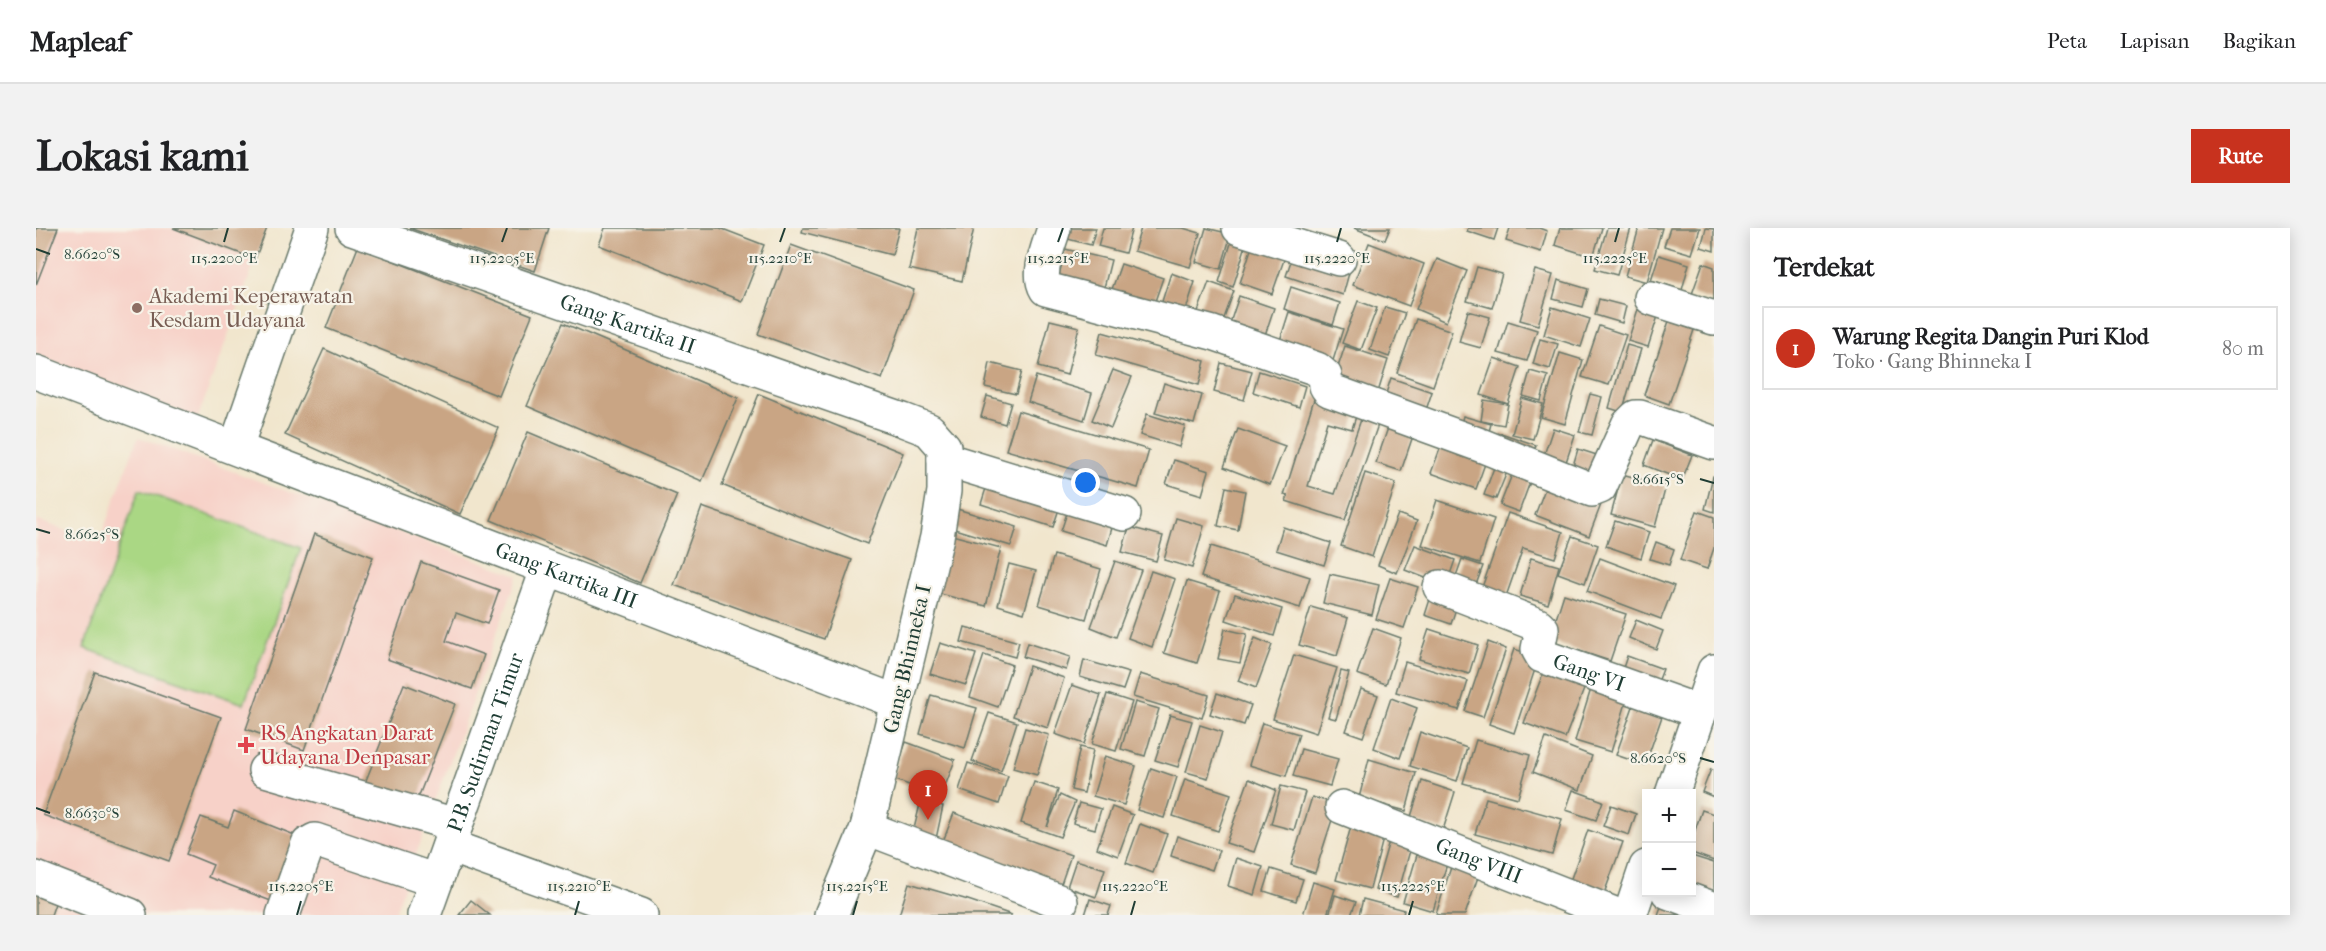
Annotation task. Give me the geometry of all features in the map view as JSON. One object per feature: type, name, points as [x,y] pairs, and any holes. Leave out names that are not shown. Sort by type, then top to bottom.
[{"type":"street","points":[[236,447],[312,228]]},
{"type":"street","name":"Gang Kartika II","points":[[352,228],[903,420]]},
{"type":"street","points":[[1054,228],[1042,272],[1042,282],[1046,289],[1213,333],[1317,369],[1325,376],[1329,390],[1484,446],[1592,490],[1600,487],[1632,419],[1640,417],[1714,443]]},
{"type":"street","points":[[1239,228],[1339,259]]},
{"type":"street","points":[[1651,297],[1714,318]]},
{"type":"street","name":"Gang Kartika III","points":[[36,372],[236,447],[547,570],[897,702]]},
{"type":"street","name":"Gang Bhinneka I","points":[[831,915],[867,828],[937,537],[945,491],[944,447],[929,430],[903,420]]},
{"type":"street","points":[[944,459],[1124,514]]},
{"type":"street","name":"P.B. Sudirman Timur","points":[[424,915],[547,570]]},
{"type":"street","name":"Gang VI","points":[[1440,587],[1538,625],[1542,629],[1538,649],[1542,656],[1700,712]]},
{"type":"street","points":[[1674,789],[1714,671]]},
{"type":"street","points":[[265,770],[452,836],[641,915]]},
{"type":"street","name":"Gang VIII","points":[[1342,807],[1617,915]]},
{"type":"street","points":[[867,828],[1061,902]]},
{"type":"street","points":[[283,915],[308,844],[315,840],[436,881]]},
{"type":"street","points":[[36,878],[130,915]]},
{"type":"street","points":[[1630,915],[1642,895]]},
{"type":"street","points":[[1686,897],[1714,909]]},
{"type":"shaded area","name":"Akademi Keperawatan Kesdam Udayana","points":[[36,228],[267,228],[197,420],[36,356]]},
{"type":"shaded area","name":"RS Angkatan Darat Udayana Denpasar","points":[[138,437],[518,575],[394,915],[36,915],[36,520],[99,542]]},
{"type":"green space","points":[[139,490],[301,548],[244,704],[84,648]]},
{"type":"building","points":[[36,228],[58,228],[36,285]]},
{"type":"building","points":[[173,228],[267,228],[255,259]]},
{"type":"building","points":[[409,228],[549,228],[535,271]]},
{"type":"building","points":[[605,228],[720,228],[764,245],[742,301],[599,245]]},
{"type":"building","points":[[803,228],[899,228],[892,255],[802,232]]},
{"type":"building","points":[[918,228],[974,228],[962,281],[909,269]]},
{"type":"building","points":[[1066,228],[1096,228],[1091,245],[1064,238]]},
{"type":"building","points":[[1103,228],[1132,228],[1125,253],[1098,246]]},
{"type":"building","points":[[1141,228],[1183,228],[1200,233],[1190,267],[1134,251]]},
{"type":"building","points":[[1206,228],[1231,234],[1221,269],[1196,262]]},
{"type":"building","points":[[1354,228],[1390,228],[1385,240]]},
{"type":"building","points":[[1468,228],[1498,228],[1494,240],[1467,231]]},
{"type":"building","points":[[1510,228],[1539,228],[1547,231],[1541,252],[1506,241]]},
{"type":"building","points":[[1560,228],[1602,228],[1593,257],[1555,245]]},
{"type":"building","points":[[1607,228],[1631,228],[1617,275],[1595,269]]},
{"type":"building","points":[[1639,228],[1662,228],[1647,282],[1625,276]]},
{"type":"building","points":[[1670,228],[1700,228],[1692,254],[1664,246]]},
{"type":"building","points":[[1706,228],[1714,229],[1714,251],[1701,247]]},
{"type":"building","points":[[1232,240],[1246,245],[1233,287],[1219,282]]},
{"type":"building","points":[[1253,243],[1286,254],[1272,294],[1240,283]]},
{"type":"building","points":[[1369,243],[1424,264],[1409,306],[1353,285]]},
{"type":"building","points":[[791,245],[914,290],[882,379],[758,334]]},
{"type":"building","points":[[358,247],[532,315],[499,396],[326,328]]},
{"type":"building","points":[[1065,249],[1111,260],[1102,296],[1057,285]]},
{"type":"building","points":[[1293,255],[1349,273],[1343,295],[1286,276]]},
{"type":"building","points":[[1659,255],[1689,264],[1682,290],[1651,280]]},
{"type":"building","points":[[1437,259],[1467,271],[1446,322],[1416,309]]},
{"type":"building","points":[[1703,263],[1714,267],[1714,301],[1692,294]]},
{"type":"building","points":[[1121,264],[1163,278],[1153,307],[1111,292]]},
{"type":"building","points":[[1477,267],[1502,274],[1492,308],[1467,301]]},
{"type":"building","points":[[1535,270],[1553,275],[1538,325],[1520,320]]},
{"type":"building","points":[[1171,273],[1195,282],[1183,319],[1159,311]]},
{"type":"building","points":[[1558,280],[1588,289],[1583,307],[1553,299]]},
{"type":"building","points":[[1209,282],[1234,291],[1219,332],[1194,322]]},
{"type":"building","points":[[1291,287],[1340,303],[1333,325],[1284,309]]},
{"type":"building","points":[[1239,296],[1274,308],[1261,347],[1226,335]]},
{"type":"building","points":[[1599,299],[1626,306],[1622,323],[1595,315]]},
{"type":"building","points":[[1358,301],[1377,308],[1361,350],[1342,343]]},
{"type":"building","points":[[1385,307],[1405,313],[1389,357],[1370,350]]},
{"type":"building","points":[[1552,307],[1590,319],[1581,347],[1544,335]]},
{"type":"building","points":[[1638,309],[1658,316],[1648,347],[1628,341]]},
{"type":"building","points":[[1468,311],[1490,317],[1481,348],[1459,342]]},
{"type":"building","points":[[1289,312],[1343,329],[1330,370],[1276,353]]},
{"type":"building","points":[[1416,319],[1452,331],[1433,386],[1397,373]]},
{"type":"building","points":[[1050,320],[1079,327],[1067,375],[1038,367]]},
{"type":"building","points":[[1508,321],[1537,330],[1527,361],[1498,353]]},
{"type":"building","points":[[1669,321],[1694,330],[1669,404],[1644,395]]},
{"type":"building","points":[[563,323],[738,398],[702,481],[527,406]]},
{"type":"building","points":[[1599,326],[1626,335],[1609,385],[1582,377]]},
{"type":"building","points":[[1102,332],[1205,361],[1199,385],[1096,355]]},
{"type":"building","points":[[1540,339],[1558,344],[1550,369],[1533,364]]},
{"type":"building","points":[[1627,345],[1641,349],[1622,412],[1609,408]]},
{"type":"building","points":[[1345,346],[1388,360],[1375,402],[1331,388]]},
{"type":"building","points":[[324,349],[499,428],[460,514],[285,435]]},
{"type":"building","points":[[1560,353],[1583,360],[1565,424],[1541,417]]},
{"type":"building","points":[[1494,358],[1520,367],[1508,404],[1481,395]]},
{"type":"building","points":[[990,363],[1022,371],[1016,394],[985,387]]},
{"type":"building","points":[[1221,363],[1252,371],[1244,400],[1214,392]]},
{"type":"building","points":[[1113,370],[1132,377],[1111,428],[1092,420]]},
{"type":"building","points":[[1259,371],[1305,386],[1299,407],[1253,392]]},
{"type":"building","points":[[1530,371],[1548,376],[1541,401],[1523,396]]},
{"type":"building","points":[[1036,376],[1092,393],[1084,420],[1028,402]]},
{"type":"building","points":[[1391,378],[1432,392],[1423,419],[1382,406]]},
{"type":"building","points":[[1164,383],[1202,395],[1194,424],[1155,413]]},
{"type":"building","points":[[759,394],[903,453],[867,544],[722,485]]},
{"type":"building","points":[[1590,394],[1602,397],[1592,435],[1579,432]]},
{"type":"building","points":[[987,396],[1011,403],[1005,424],[981,417]]},
{"type":"building","points":[[1315,396],[1358,410],[1352,429],[1327,422],[1308,486],[1335,494],[1364,411],[1381,416],[1345,520],[1286,501],[1288,496],[1284,495]]},
{"type":"building","points":[[1522,398],[1543,404],[1533,439],[1512,434]]},
{"type":"building","points":[[1484,400],[1508,404],[1504,425],[1481,421]]},
{"type":"building","points":[[1018,411],[1149,450],[1138,488],[1006,450]]},
{"type":"building","points":[[1147,414],[1185,426],[1179,447],[1140,435]]},
{"type":"building","points":[[1392,416],[1417,424],[1401,471],[1376,463]]},
{"type":"building","points":[[1463,416],[1491,424],[1486,442],[1458,435]]},
{"type":"building","points":[[1553,428],[1575,435],[1563,471],[1541,464]]},
{"type":"building","points":[[1238,429],[1285,446],[1270,485],[1224,467]]},
{"type":"building","points":[[528,432],[677,495],[640,583],[491,520]]},
{"type":"building","points":[[1501,433],[1536,445],[1531,460],[1496,448]]},
{"type":"building","points":[[1653,440],[1692,455],[1682,480],[1644,465]]},
{"type":"building","points":[[1443,441],[1487,458],[1476,489],[1431,473]]},
{"type":"building","points":[[1578,449],[1603,457],[1594,486],[1569,479]]},
{"type":"building","points":[[1174,460],[1209,471],[1202,495],[1166,484]]},
{"type":"building","points":[[1496,462],[1509,467],[1496,499],[1484,495]]},
{"type":"building","points":[[1515,467],[1533,474],[1519,512],[1500,505]]},
{"type":"building","points":[[1365,473],[1396,483],[1372,557],[1341,546]]},
{"type":"building","points":[[1622,474],[1666,486],[1655,527],[1611,515]]},
{"type":"building","points":[[1714,476],[1714,512],[1705,509]]},
{"type":"building","points":[[1548,481],[1602,502],[1589,536],[1535,515]]},
{"type":"building","points":[[988,482],[1060,506],[1053,527],[981,504]]},
{"type":"building","points":[[1226,487],[1245,491],[1238,530],[1218,526]]},
{"type":"building","points":[[1437,500],[1494,519],[1480,563],[1422,545]]},
{"type":"building","points":[[702,507],[852,560],[824,639],[674,585]]},
{"type":"building","points":[[1069,507],[1114,521],[1107,545],[1061,531]]},
{"type":"building","points":[[957,509],[1017,527],[1011,546],[951,528]]},
{"type":"building","points":[[1697,511],[1714,517],[1714,548],[1707,569],[1680,560]]},
{"type":"building","points":[[1508,513],[1563,532],[1555,558],[1523,548],[1503,605],[1479,596]]},
{"type":"building","points":[[1398,514],[1417,521],[1397,573],[1378,565]]},
{"type":"building","points":[[1176,518],[1204,526],[1192,568],[1164,560]]},
{"type":"building","points":[[1615,521],[1649,532],[1641,558],[1606,546]]},
{"type":"building","points":[[1129,527],[1163,536],[1156,561],[1122,552]]},
{"type":"building","points":[[1283,527],[1331,543],[1324,565],[1276,550]]},
{"type":"building","points":[[314,534],[373,557],[304,750],[246,729]]},
{"type":"building","points":[[952,535],[1001,548],[986,606],[937,593]]},
{"type":"building","points":[[1572,536],[1598,545],[1585,583],[1558,573]]},
{"type":"building","points":[[1656,542],[1674,549],[1669,565],[1650,559]]},
{"type":"building","points":[[1415,545],[1455,560],[1446,586],[1405,570]]},
{"type":"building","points":[[1211,546],[1310,577],[1300,608],[1201,577]]},
{"type":"building","points":[[1054,555],[1101,569],[1086,619],[1039,605]]},
{"type":"building","points":[[1531,558],[1559,566],[1548,604],[1520,596]]},
{"type":"building","points":[[1600,558],[1674,586],[1661,619],[1587,591]]},
{"type":"building","points":[[1462,559],[1483,566],[1471,598],[1451,590]]},
{"type":"building","points":[[1115,561],[1141,570],[1116,637],[1091,627]]},
{"type":"building","points":[[421,562],[499,590],[487,624],[456,613],[446,641],[484,655],[472,689],[387,659]]},
{"type":"building","points":[[1009,564],[1036,571],[1024,613],[998,605]]},
{"type":"building","points":[[1151,571],[1175,579],[1152,647],[1128,638]]},
{"type":"building","points":[[1330,574],[1379,585],[1372,615],[1323,603]]},
{"type":"building","points":[[1390,578],[1418,587],[1404,628],[1376,619]]},
{"type":"building","points":[[1187,581],[1220,591],[1197,663],[1164,653]]},
{"type":"building","points":[[1432,593],[1458,602],[1451,624],[1425,615]]},
{"type":"building","points":[[1235,594],[1282,609],[1274,636],[1226,620]]},
{"type":"building","points":[[1564,594],[1626,614],[1610,661],[1549,641]]},
{"type":"building","points":[[1311,607],[1348,618],[1337,656],[1299,645]]},
{"type":"building","points":[[1636,620],[1663,631],[1656,649],[1629,638]]},
{"type":"building","points":[[965,627],[1019,642],[1015,657],[961,642]]},
{"type":"building","points":[[1373,628],[1401,638],[1386,684],[1357,674]]},
{"type":"building","points":[[1225,629],[1247,634],[1240,663],[1218,659]]},
{"type":"building","points":[[1429,629],[1478,645],[1469,674],[1419,659]]},
{"type":"building","points":[[1255,638],[1272,645],[1256,688],[1238,681]]},
{"type":"building","points":[[1488,642],[1506,649],[1483,717],[1465,711]]},
{"type":"building","points":[[940,643],[976,654],[966,685],[930,674]]},
{"type":"building","points":[[1027,643],[1070,657],[1066,670],[1023,657]]},
{"type":"building","points":[[1514,649],[1539,657],[1514,733],[1489,724]]},
{"type":"building","points":[[984,655],[1012,665],[998,707],[970,697]]},
{"type":"building","points":[[1294,655],[1337,668],[1316,733],[1273,719]]},
{"type":"building","points":[[1627,656],[1663,669],[1655,690],[1620,677]]},
{"type":"building","points":[[1084,660],[1129,673],[1123,690],[1080,677]]},
{"type":"building","points":[[1405,662],[1468,681],[1459,710],[1396,692]]},
{"type":"building","points":[[1547,663],[1588,679],[1565,738],[1524,723]]},
{"type":"building","points":[[1029,666],[1064,678],[1048,728],[1013,716]]},
{"type":"building","points":[[1341,671],[1349,673],[1336,719],[1328,717]]},
{"type":"building","points":[[95,672],[221,717],[169,861],[43,815]]},
{"type":"building","points":[[1140,674],[1209,695],[1202,718],[1133,697]]},
{"type":"building","points":[[1594,679],[1630,690],[1611,752],[1575,741]]},
{"type":"building","points":[[404,684],[455,704],[416,803],[365,783]]},
{"type":"building","points":[[1072,685],[1101,695],[1084,744],[1055,734]]},
{"type":"building","points":[[1361,689],[1378,695],[1363,737],[1346,731]]},
{"type":"building","points":[[1217,693],[1251,705],[1244,725],[1210,714]]},
{"type":"building","points":[[1107,694],[1132,702],[1116,751],[1092,744]]},
{"type":"building","points":[[931,695],[977,708],[965,748],[920,734]]},
{"type":"building","points":[[1637,695],[1666,705],[1645,765],[1616,755]]},
{"type":"building","points":[[1391,698],[1417,708],[1400,758],[1374,748]]},
{"type":"building","points":[[1135,702],[1159,709],[1145,756],[1121,749]]},
{"type":"building","points":[[989,713],[1017,722],[1001,771],[972,761]]},
{"type":"building","points":[[1170,715],[1192,721],[1178,767],[1155,760]]},
{"type":"building","points":[[1262,723],[1299,734],[1286,776],[1249,765]]},
{"type":"building","points":[[1200,725],[1222,732],[1208,778],[1186,772]]},
{"type":"building","points":[[1025,728],[1049,735],[1037,775],[1013,768]]},
{"type":"building","points":[[1420,732],[1467,748],[1457,781],[1410,766]]},
{"type":"building","points":[[1546,738],[1592,756],[1580,790],[1533,772]]},
{"type":"building","points":[[1476,740],[1530,755],[1518,798],[1463,783]]},
{"type":"building","points":[[906,742],[955,760],[941,797],[893,779]]},
{"type":"building","points":[[1080,747],[1093,750],[1084,793],[1071,790]]},
{"type":"building","points":[[1301,749],[1338,759],[1330,786],[1293,776]]},
{"type":"building","points":[[1105,756],[1136,766],[1124,805],[1093,796]]},
{"type":"building","points":[[1369,759],[1416,773],[1406,811],[1359,798]]},
{"type":"building","points":[[968,763],[1008,776],[999,804],[959,790]]},
{"type":"building","points":[[1151,768],[1177,777],[1164,818],[1137,810]]},
{"type":"building","points":[[1711,769],[1714,771],[1714,797],[1702,792]]},
{"type":"building","points":[[1185,779],[1231,794],[1218,831],[1173,816]]},
{"type":"building","points":[[1249,779],[1276,790],[1254,852],[1226,843]]},
{"type":"building","points":[[1422,781],[1455,792],[1443,830],[1410,820]]},
{"type":"building","points":[[1034,782],[1058,790],[1047,827],[1060,795],[1075,802],[1060,837],[1021,823]]},
{"type":"building","points":[[1281,786],[1305,792],[1294,830],[1271,824]]},
{"type":"building","points":[[1573,790],[1603,801],[1596,820],[1566,810]]},
{"type":"building","points":[[1312,797],[1337,804],[1315,873],[1291,865]]},
{"type":"building","points":[[1486,798],[1562,819],[1552,855],[1475,834]]},
{"type":"building","points":[[921,800],[943,806],[936,839],[913,833]]},
{"type":"building","points":[[1079,803],[1101,809],[1095,829],[1073,823]]},
{"type":"building","points":[[1611,805],[1636,814],[1629,835],[1603,826]]},
{"type":"building","points":[[1112,807],[1133,815],[1118,856],[1097,848]]},
{"type":"building","points":[[1702,810],[1714,814],[1714,861],[1696,854],[1696,827]]},
{"type":"building","points":[[234,811],[297,836],[271,901],[208,877],[213,865],[186,854],[201,817],[228,827]]},
{"type":"building","points":[[954,813],[1071,855],[1060,887],[942,844]]},
{"type":"building","points":[[1352,823],[1385,831],[1370,889],[1336,880]]},
{"type":"building","points":[[1140,824],[1167,834],[1153,873],[1126,863]]},
{"type":"building","points":[[1588,830],[1623,842],[1602,899],[1568,887]]},
{"type":"building","points":[[1177,836],[1219,850],[1212,870],[1171,856]]},
{"type":"building","points":[[1389,841],[1411,847],[1397,897],[1375,890]]},
{"type":"building","points":[[1419,848],[1449,857],[1433,911],[1403,902]]},
{"type":"building","points":[[1696,857],[1714,863],[1714,895],[1696,888]]},
{"type":"building","points":[[1236,858],[1263,867],[1255,895],[1228,886]]},
{"type":"building","points":[[1076,860],[1105,869],[1096,897],[1067,887]]},
{"type":"building","points":[[1453,861],[1480,871],[1465,915],[1439,915],[1436,914]]},
{"type":"building","points":[[1271,869],[1303,879],[1296,901],[1264,891]]},
{"type":"building","points":[[1313,882],[1335,889],[1327,915],[1303,915]]},
{"type":"building","points":[[909,883],[968,900],[1012,915],[899,915]]},
{"type":"building","points":[[36,888],[58,895],[51,915],[36,915]]},
{"type":"building","points":[[1335,895],[1356,902],[1351,915],[1329,915]]},
{"type":"building","points":[[1664,898],[1697,915],[1658,915]]},
{"type":"building","points":[[1090,899],[1111,906],[1108,915],[1085,915]]},
{"type":"building","points":[[1363,899],[1404,910],[1403,915],[1359,915]]},
{"type":"building","points":[[471,900],[490,915],[459,915]]},
{"type":"place","name":"Akademi Keperawatan Kesdam Udayana","points":[[137,308]]},
{"type":"place","name":"RS Angkatan Darat Udayana Denpasar","points":[[246,745]]},
{"type":"place","name":"Warung Regita Dangin Puri Klod","points":[[928,820]]}]
